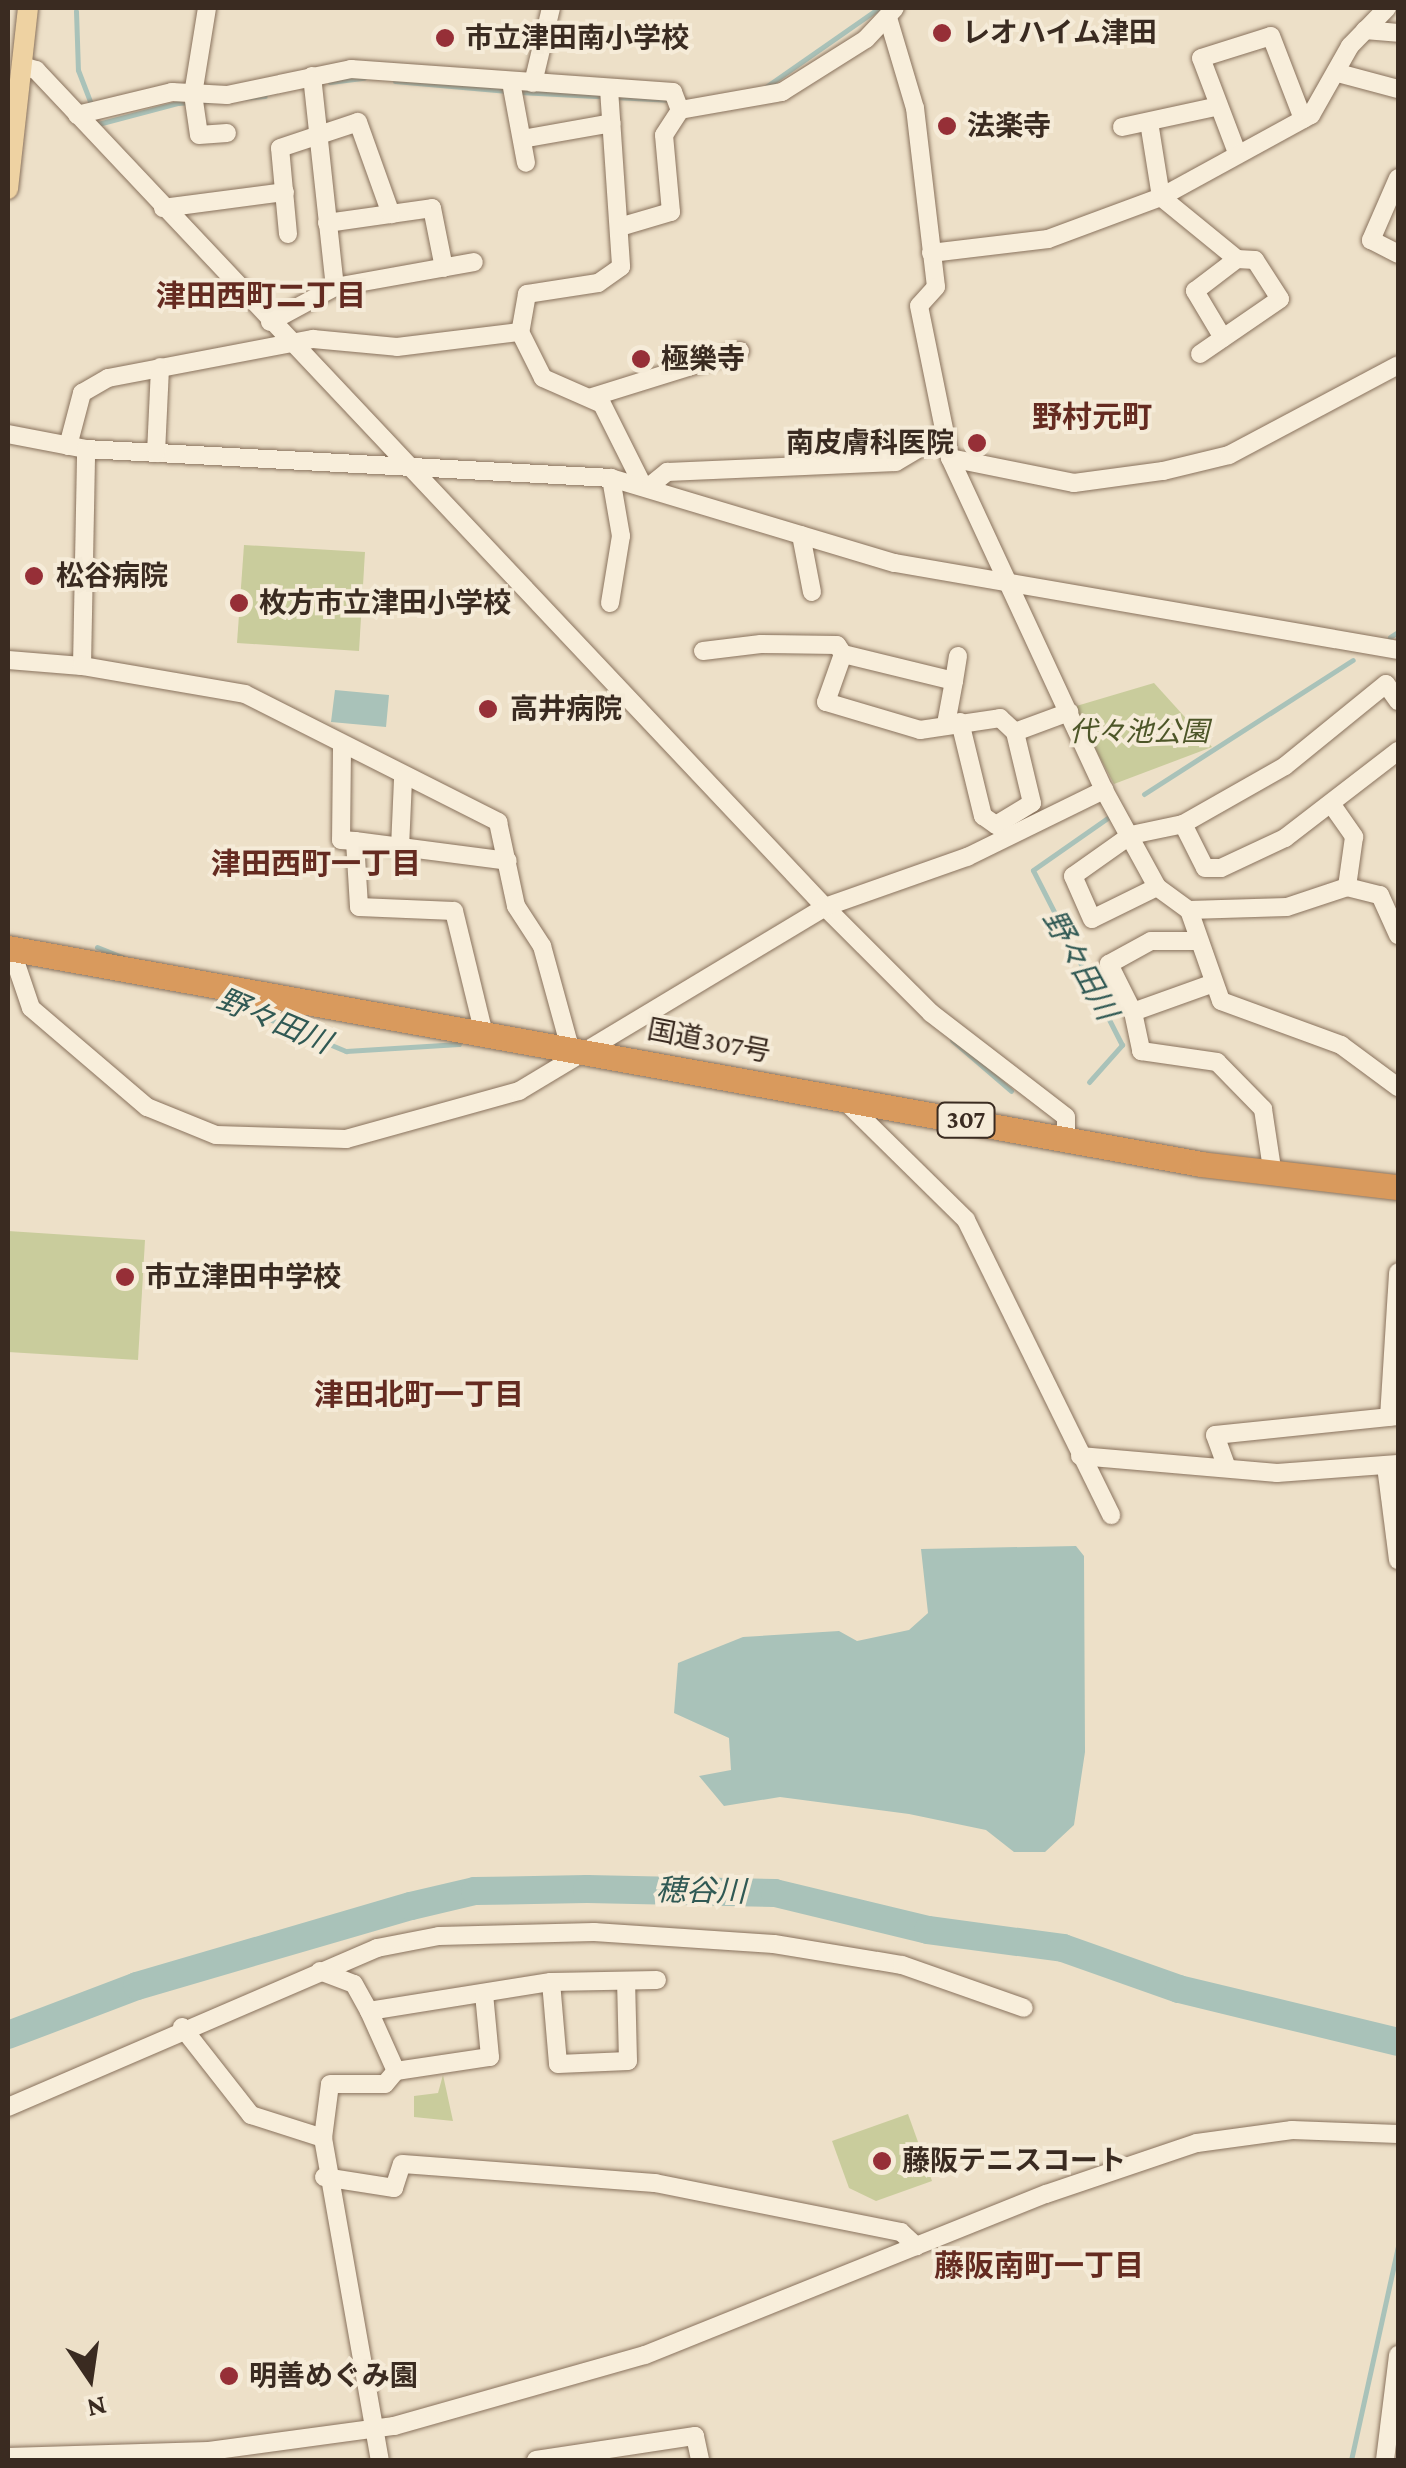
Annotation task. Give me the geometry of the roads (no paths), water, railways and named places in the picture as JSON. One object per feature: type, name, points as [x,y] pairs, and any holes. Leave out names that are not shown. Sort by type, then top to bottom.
[{"type":"highway","name":"国道307号","points":[[9,948],[180,974],[1273,1175],[1398,1187]]},
{"type":"main road","points":[[8,189],[28,8]]},
{"type":"street","points":[[207,8],[194,103],[199,135],[227,132]]},
{"type":"street","points":[[533,84],[552,8]]},
{"type":"street","points":[[930,253],[1048,239],[1161,197],[1236,150],[1303,119],[1365,30],[1387,8]]},
{"type":"street","points":[[78,116],[313,86],[351,70],[512,89],[533,84],[677,104],[782,92],[892,14],[916,108],[936,288],[920,306],[943,434],[1006,585],[1104,790],[1158,887],[1190,910],[1288,907],[1347,887],[1380,896],[1398,935]]},
{"type":"street","points":[[1365,30],[1398,32]]},
{"type":"street","points":[[1236,150],[1201,58],[1271,36],[1303,119]]},
{"type":"street","points":[[22,66],[78,116],[400,462],[825,907],[931,1013],[1066,1117],[1066,1139]]},
{"type":"street","points":[[1338,73],[1398,89]]},
{"type":"street","points":[[313,86],[335,288]]},
{"type":"street","points":[[512,89],[526,163]]},
{"type":"street","points":[[609,95],[622,226],[618,273],[527,294],[520,332],[543,378],[592,397],[646,484]]},
{"type":"street","points":[[622,226],[671,212],[664,135],[677,104]]},
{"type":"street","points":[[1122,126],[1219,106]]},
{"type":"street","points":[[288,234],[280,148],[318,139],[358,122],[391,214]]},
{"type":"street","points":[[522,138],[612,122]]},
{"type":"street","points":[[1149,122],[1161,197],[1237,259],[1255,260],[1280,299],[1200,354]]},
{"type":"street","points":[[1398,178],[1371,240],[1398,254]]},
{"type":"street","points":[[163,208],[284,192]]},
{"type":"street","points":[[327,222],[432,208],[444,268]]},
{"type":"street","points":[[1224,338],[1194,291],[1237,259]]},
{"type":"street","points":[[270,322],[335,288],[474,262]]},
{"type":"street","points":[[82,666],[77,448],[92,383],[160,367],[344,337],[397,347],[520,332]]},
{"type":"street","points":[[592,397],[740,351]]},
{"type":"street","points":[[950,458],[1074,483],[1163,471],[1226,456],[1398,366]]},
{"type":"street","points":[[156,453],[160,367]]},
{"type":"street","points":[[8,434],[77,448],[400,462],[611,478],[646,484],[801,536],[1006,585],[1398,650]]},
{"type":"street","points":[[646,484],[667,472],[896,462],[943,434]]},
{"type":"street","points":[[610,603],[621,536],[611,478]]},
{"type":"street","points":[[801,536],[811,592]]},
{"type":"street","points":[[704,652],[799,645],[954,681]]},
{"type":"street","points":[[844,654],[826,702],[920,730],[953,723],[1000,718],[1015,732],[1032,803],[996,825],[983,816],[953,723],[958,656]]},
{"type":"street","points":[[8,660],[82,666],[245,694],[404,779],[498,822],[560,1015],[575,1045]]},
{"type":"street","points":[[1158,887],[1092,919],[1073,876],[1131,836],[1182,824],[1285,766],[1392,677],[1398,701]]},
{"type":"street","points":[[1015,732],[1069,712]]},
{"type":"street","points":[[342,748],[341,840],[508,862]]},
{"type":"street","points":[[1182,824],[1205,868],[1221,868],[1332,804],[1398,751]]},
{"type":"street","points":[[400,848],[404,779]]},
{"type":"street","points":[[9,948],[31,1008],[69,1046],[147,1107],[216,1135],[346,1139],[519,1091],[575,1045],[825,907],[967,857],[1104,790]]},
{"type":"street","points":[[1332,804],[1354,836],[1347,887]]},
{"type":"street","points":[[355,841],[360,908],[454,911],[488,1030]]},
{"type":"street","points":[[1190,910],[1196,941],[1221,1002],[1341,1045],[1398,1087]]},
{"type":"street","points":[[1196,941],[1151,941],[1109,964],[1134,1012],[1141,1052],[1217,1062],[1263,1108],[1273,1175]]},
{"type":"street","points":[[1134,1012],[1211,984]]},
{"type":"street","points":[[842,1098],[966,1220],[1110,1514]]},
{"type":"street","points":[[1227,1468],[1215,1435],[1394,1417],[1398,1272]]},
{"type":"street","points":[[1080,1456],[1227,1468],[1392,1465],[1398,1560]]},
{"type":"street","points":[[8,2107],[182,2028],[320,1972],[438,1936],[594,1932],[854,1954],[1024,2008]]},
{"type":"street","points":[[320,1972],[354,1984],[396,2071]]},
{"type":"street","points":[[369,2011],[551,1982],[657,1980]]},
{"type":"street","points":[[551,1982],[558,2064],[628,2061],[626,1981]]},
{"type":"street","points":[[380,2460],[324,2177],[323,2138],[330,2084],[384,2084],[396,2071],[490,2057],[484,1993]]},
{"type":"street","points":[[182,2028],[251,2115],[323,2138]]},
{"type":"street","points":[[8,2457],[209,2451],[374,2430],[646,2355],[916,2246],[1197,2143],[1292,2130],[1398,2134]]},
{"type":"street","points":[[324,2177],[394,2188],[402,2164],[654,2183],[901,2232],[916,2246]]},
{"type":"street","points":[[1385,2460],[1398,2355]]},
{"type":"street","points":[[536,2460],[695,2436],[700,2460]]},
{"type":"water","points":[[335,690],[389,695],[386,727],[331,722]]},
{"type":"water","points":[[1076,1546],[1084,1556],[1085,1752],[1074,1825],[1045,1852],[1014,1852],[986,1830],[909,1814],[780,1797],[724,1806],[699,1776],[731,1770],[729,1738],[674,1713],[678,1663],[743,1637],[839,1631],[857,1641],[909,1630],[928,1613],[921,1549]]},
{"type":"waterway","points":[[767,86],[879,8]]},
{"type":"waterway","points":[[76,11],[78,70],[92,106]]},
{"type":"waterway","points":[[330,82],[364,78]]},
{"type":"waterway","points":[[395,81],[508,91]]},
{"type":"waterway","points":[[519,92],[673,100]]},
{"type":"waterway","points":[[98,124],[178,103],[265,96]]},
{"type":"waterway","name":"野々田川","points":[[1390,637],[1398,632]]},
{"type":"waterway","name":"野々田川","points":[[1144,794],[1353,660]]},
{"type":"waterway","name":"野々田川","points":[[1089,1082],[1122,1045],[1033,870],[1109,817]]},
{"type":"waterway","name":"野々田川","points":[[97,947],[122,957]]},
{"type":"waterway","name":"野々田川","points":[[219,998],[346,1051],[459,1044]]},
{"type":"waterway","name":"野々田川","points":[[952,1040],[1011,1091]]},
{"type":"waterway","name":"穂谷川","points":[[8,2035],[137,1986],[411,1906],[475,1891],[587,1889],[775,1893],[928,1930],[1063,1948],[1179,1989],[1398,2042]]},
{"type":"waterway","points":[[1351,2460],[1398,2246]]},
{"type":"place","name":"レオハイム津田","points":[[942,33]]},
{"type":"place","name":"市立津田南小学校","points":[[445,38]]},
{"type":"place","name":"法楽寺","points":[[947,126]]},
{"type":"place","name":"極樂寺","points":[[641,359]]},
{"type":"place","name":"南皮膚科医院","points":[[977,443]]},
{"type":"place","name":"松谷病院","points":[[34,576]]},
{"type":"place","name":"枚方市立津田小学校","points":[[239,603]]},
{"type":"place","name":"高井病院","points":[[488,709]]},
{"type":"place","name":"市立津田中学校","points":[[125,1277]]},
{"type":"place","name":"藤阪テニスコート","points":[[882,2161]]},
{"type":"place","name":"明善めぐみ園","points":[[229,2376]]},
{"type":"district","name":"津田西町二丁目","points":[[261,296]]},
{"type":"district","name":"野村元町","points":[[1092,417]]},
{"type":"district","name":"津田西町一丁目","points":[[316,864]]},
{"type":"district","name":"津田北町一丁目","points":[[419,1395]]},
{"type":"district","name":"藤阪南町一丁目","points":[[1039,2266]]},
{"type":"park label","name":"代々池公園","points":[[1139,732]]}]
